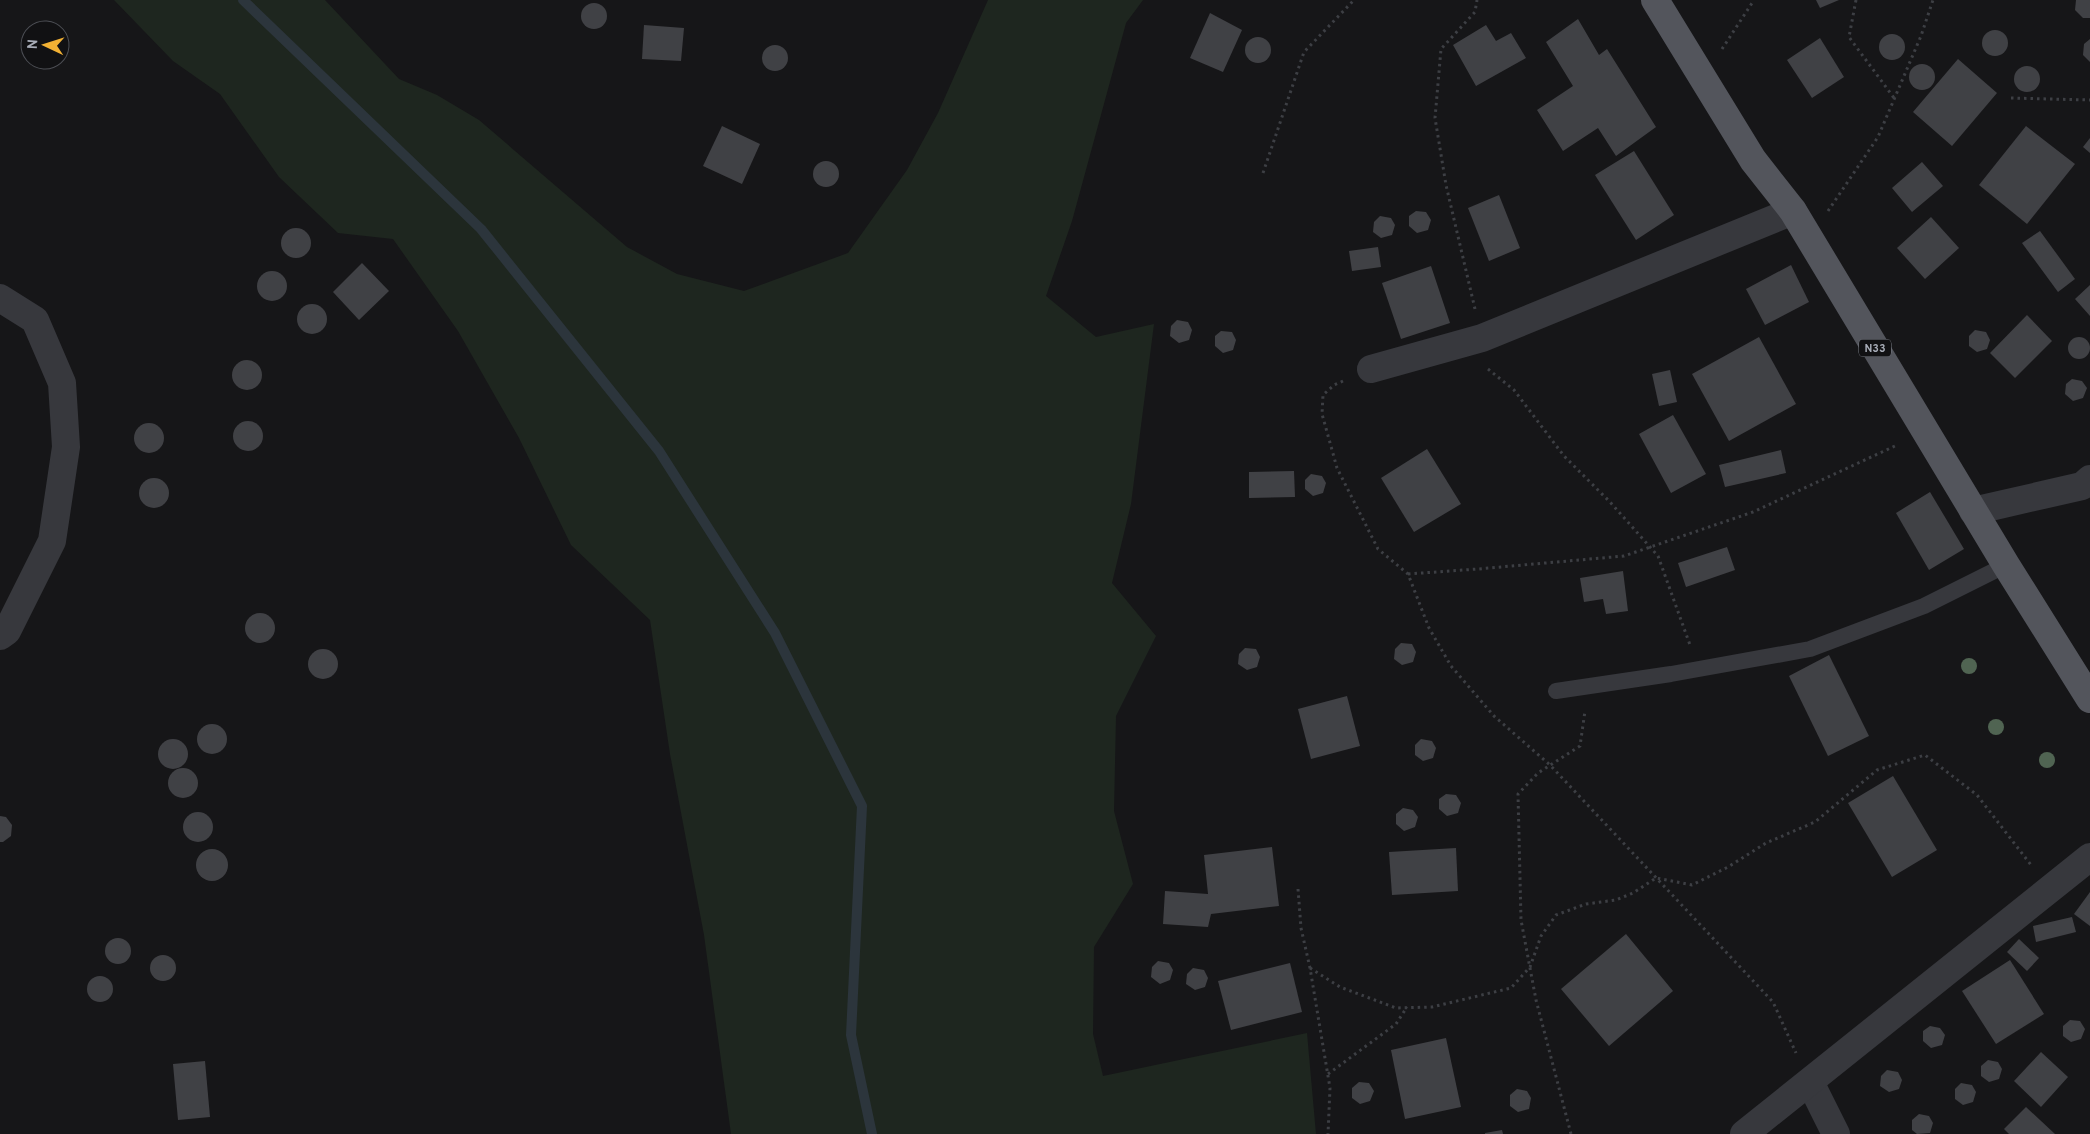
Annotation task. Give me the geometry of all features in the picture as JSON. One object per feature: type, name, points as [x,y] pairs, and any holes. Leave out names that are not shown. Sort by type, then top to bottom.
[{"type":"main road","name":"N33","points":[[1655,0],[1752,160],[1792,211],[1809,238],[1973,511],[2090,699]]},
{"type":"street","points":[[1371,369],[1482,338],[1792,211]]},
{"type":"street","points":[[0,298],[35,320],[62,383],[66,447],[52,541],[7,631],[0,636]]},
{"type":"street","points":[[1973,511],[2082,486],[2090,479]]},
{"type":"street","points":[[1744,1134],[2090,857]]},
{"type":"street","points":[[1810,1082],[1836,1134]]},
{"type":"lane","points":[[1556,691],[1699,669],[1810,649],[1924,606],[2006,565]]},
{"type":"path","points":[[1263,173],[1304,52],[1354,0]]},
{"type":"path","points":[[1477,0],[1475,12],[1441,49],[1435,118],[1446,185],[1482,338],[1481,363],[1514,390],[1564,456],[1610,502],[1658,556],[1699,669]]},
{"type":"path","points":[[1703,79],[1754,0]]},
{"type":"path","points":[[1856,0],[1849,37],[1895,98]]},
{"type":"path","points":[[1809,238],[1878,137],[1921,36],[1933,0]]},
{"type":"path","points":[[2011,98],[2090,100]]},
{"type":"path","points":[[1371,369],[1334,384],[1323,396],[1322,414],[1337,468],[1378,549],[1408,574],[1429,628],[1451,666],[1494,716],[1550,765],[1773,1002],[1810,1082]]},
{"type":"path","points":[[1408,574],[1624,556],[1753,512],[1926,432]]},
{"type":"path","points":[[1570,1134],[1536,1000],[1521,920],[1518,794],[1538,774],[1580,746],[1589,687]]},
{"type":"path","points":[[1310,968],[1340,987],[1396,1008],[1432,1007],[1511,988],[1530,967],[1541,936],[1556,915],[1586,904],[1616,900],[1633,893],[1656,878],[1692,885],[1728,867],[1766,843],[1816,822],[1830,808],[1877,770],[1924,755],[1977,794],[2050,889]]},
{"type":"path","points":[[1298,889],[1301,928],[1310,968],[1330,1088],[1328,1134]]},
{"type":"path","points":[[1328,1074],[1396,1024],[1407,1008]]},
{"type":"shaded area","points":[[114,0],[325,0],[399,79],[437,95],[479,120],[627,247],[677,274],[744,291],[848,253],[907,170],[938,113],[988,0],[1143,0],[1126,23],[1072,221],[1046,296],[1096,337],[1154,324],[1131,504],[1112,583],[1156,636],[1116,716],[1114,811],[1133,884],[1094,947],[1093,1034],[1103,1076],[1307,1033],[1316,1134],[731,1134],[704,935],[670,754],[650,620],[571,545],[519,438],[458,331],[393,239],[338,233],[279,177],[220,94],[173,61]]},
{"type":"building","points":[[1816,0],[1839,0],[1820,8]]},
{"type":"building","points":[[2076,0],[2090,0],[2090,18],[2083,18],[2075,10]]},
{"type":"building","points":[[594,3],[603,7],[607,16],[603,25],[594,29],[585,25],[581,16],[585,7]]},
{"type":"building","points":[[1210,13],[1242,30],[1223,72],[1190,58]]},
{"type":"building","points":[[1578,19],[1599,55],[1607,49],[1656,127],[1616,156],[1598,128],[1563,151],[1537,110],[1573,86],[1546,42]]},
{"type":"building","points":[[644,25],[684,28],[681,61],[642,59]]},
{"type":"building","points":[[1486,25],[1496,41],[1511,33],[1526,58],[1476,86],[1453,45]]},
{"type":"building","points":[[1995,30],[2004,34],[2008,43],[2004,52],[1995,56],[1986,52],[1982,43],[1986,34]]},
{"type":"building","points":[[1892,34],[1901,38],[1905,47],[1901,56],[1892,60],[1883,56],[1879,47],[1883,38]]},
{"type":"building","points":[[1258,37],[1267,41],[1271,50],[1267,59],[1258,63],[1249,59],[1245,50],[1249,41]]},
{"type":"building","points":[[1820,38],[1844,77],[1812,98],[1787,60]]},
{"type":"building","points":[[2090,39],[2090,62],[2083,55],[2084,44]]},
{"type":"building","points":[[775,45],[784,49],[788,58],[784,67],[775,71],[766,67],[762,58],[766,49]]},
{"type":"building","points":[[1958,59],[1997,93],[1952,146],[1913,112]]},
{"type":"building","points":[[1922,64],[1931,68],[1935,77],[1931,86],[1922,90],[1913,86],[1909,77],[1913,68]]},
{"type":"building","points":[[2027,66],[2036,70],[2040,79],[2036,88],[2027,92],[2018,88],[2014,79],[2018,70]]},
{"type":"building","points":[[722,126],[760,144],[742,184],[703,166]]},
{"type":"building","points":[[2026,126],[2075,164],[2027,224],[1979,185]]},
{"type":"building","points":[[2090,138],[2090,153],[2083,147]]},
{"type":"building","points":[[1634,151],[1674,215],[1636,240],[1595,175]]},
{"type":"building","points":[[826,161],[835,165],[839,174],[835,183],[826,187],[817,183],[813,174],[817,165]]},
{"type":"building","points":[[1922,162],[1943,186],[1912,212],[1892,188]]},
{"type":"building","points":[[1499,195],[1520,248],[1489,261],[1468,208]]},
{"type":"building","points":[[1416,211],[1426,212],[1431,220],[1428,230],[1417,233],[1409,226],[1409,216]]},
{"type":"building","points":[[1380,216],[1391,218],[1395,225],[1392,235],[1381,238],[1373,232],[1374,222]]},
{"type":"building","points":[[1931,217],[1959,248],[1925,279],[1897,248]]},
{"type":"building","points":[[296,228],[307,232],[311,243],[307,254],[296,258],[285,254],[281,243],[285,232]]},
{"type":"building","points":[[2040,231],[2075,279],[2058,292],[2022,243]]},
{"type":"building","points":[[1378,247],[1381,267],[1352,271],[1349,251]]},
{"type":"building","points":[[362,263],[389,291],[359,320],[333,292]]},
{"type":"building","points":[[1791,265],[1809,302],[1765,325],[1746,289]]},
{"type":"building","points":[[1431,266],[1450,323],[1401,339],[1382,283]]},
{"type":"building","points":[[272,271],[283,275],[287,286],[283,297],[272,301],[261,297],[257,286],[261,275]]},
{"type":"building","points":[[2090,285],[2090,316],[2075,299]]},
{"type":"building","points":[[312,304],[323,308],[327,319],[323,330],[312,334],[301,330],[297,319],[301,308]]},
{"type":"building","points":[[2027,315],[2052,341],[2015,378],[1990,353]]},
{"type":"building","points":[[1177,320],[1188,322],[1192,330],[1189,340],[1179,343],[1170,336],[1171,326]]},
{"type":"building","points":[[1975,330],[1986,332],[1990,340],[1987,349],[1977,352],[1969,346],[1969,336]]},
{"type":"building","points":[[1221,331],[1232,332],[1236,340],[1233,350],[1223,353],[1215,346],[1215,336]]},
{"type":"building","points":[[1759,337],[1796,404],[1729,441],[1692,374]]},
{"type":"building","points":[[2079,337],[2089,344],[2090,348],[2083,358],[2079,359],[2069,352],[2068,348],[2075,338]]},
{"type":"building","points":[[247,360],[258,364],[262,375],[258,386],[247,390],[236,386],[232,375],[236,364]]},
{"type":"building","points":[[1670,370],[1677,402],[1659,406],[1652,374]]},
{"type":"building","points":[[2072,379],[2082,381],[2087,388],[2083,398],[2073,401],[2065,394],[2066,384]]},
{"type":"building","points":[[1673,415],[1706,474],[1671,493],[1639,434]]},
{"type":"building","points":[[248,421],[259,425],[263,436],[259,447],[248,451],[237,447],[233,436],[237,425]]},
{"type":"building","points":[[149,423],[160,427],[164,438],[160,449],[149,453],[138,449],[134,438],[138,427]]},
{"type":"building","points":[[1427,449],[1461,504],[1414,532],[1381,478]]},
{"type":"building","points":[[1781,450],[1786,473],[1725,487],[1719,465]]},
{"type":"building","points":[[1294,471],[1295,497],[1249,498],[1249,472]]},
{"type":"building","points":[[1311,474],[1322,476],[1326,483],[1323,493],[1313,496],[1305,489],[1305,480]]},
{"type":"building","points":[[154,478],[165,482],[169,493],[165,504],[154,508],[143,504],[139,493],[143,482]]},
{"type":"building","points":[[1930,492],[1964,549],[1929,570],[1896,513]]},
{"type":"building","points":[[1727,547],[1735,570],[1686,587],[1678,563]]},
{"type":"building","points":[[1623,571],[1628,611],[1606,614],[1603,599],[1584,602],[1580,578]]},
{"type":"building","points":[[260,613],[271,617],[275,628],[271,639],[260,643],[249,639],[245,628],[249,617]]},
{"type":"building","points":[[1401,643],[1412,644],[1416,652],[1413,662],[1402,665],[1394,659],[1395,649]]},
{"type":"building","points":[[1245,648],[1256,649],[1260,657],[1257,667],[1247,670],[1238,664],[1239,654]]},
{"type":"building","points":[[323,649],[334,653],[338,664],[334,675],[323,679],[312,675],[308,664],[312,653]]},
{"type":"building","points":[[1829,655],[1869,736],[1828,756],[1789,676]]},
{"type":"building","points":[[1347,696],[1360,746],[1311,759],[1298,709]]},
{"type":"building","points":[[212,724],[223,728],[227,739],[223,750],[212,754],[201,750],[197,739],[201,728]]},
{"type":"building","points":[[173,739],[184,743],[188,754],[184,765],[173,769],[162,765],[158,754],[162,743]]},
{"type":"building","points":[[1421,739],[1432,741],[1436,748],[1433,758],[1423,761],[1415,755],[1415,745]]},
{"type":"building","points":[[183,768],[194,772],[198,783],[194,794],[183,798],[172,794],[168,783],[172,772]]},
{"type":"building","points":[[1893,776],[1937,850],[1892,877],[1848,803]]},
{"type":"building","points":[[1446,794],[1456,795],[1461,803],[1458,813],[1447,816],[1439,809],[1439,799]]},
{"type":"building","points":[[1403,808],[1413,810],[1418,817],[1415,827],[1404,831],[1396,824],[1396,814]]},
{"type":"building","points":[[198,812],[209,816],[213,827],[209,838],[198,842],[187,838],[183,827],[187,816]]},
{"type":"building","points":[[0,816],[6,817],[12,825],[11,836],[3,842],[0,842]]},
{"type":"building","points":[[1272,847],[1279,906],[1211,914],[1208,927],[1163,924],[1165,891],[1208,894],[1204,855]]},
{"type":"building","points":[[1456,848],[1458,891],[1392,895],[1389,852]]},
{"type":"building","points":[[212,849],[223,854],[228,865],[223,876],[212,881],[201,876],[196,865],[201,854]]},
{"type":"building","points":[[2090,892],[2090,926],[2074,914]]},
{"type":"building","points":[[2072,917],[2076,932],[2036,942],[2033,926]]},
{"type":"building","points":[[1626,934],[1673,991],[1609,1046],[1561,989]]},
{"type":"building","points":[[118,938],[127,942],[131,951],[127,960],[118,964],[109,960],[105,951],[109,942]]},
{"type":"building","points":[[2019,939],[2039,958],[2027,971],[2007,952]]},
{"type":"building","points":[[163,955],[172,959],[176,968],[172,977],[163,981],[154,977],[150,968],[154,959]]},
{"type":"building","points":[[2010,960],[2044,1014],[1996,1044],[1962,991]]},
{"type":"building","points":[[1158,961],[1169,963],[1173,970],[1170,980],[1160,984],[1151,977],[1152,967]]},
{"type":"building","points":[[1290,963],[1302,1012],[1231,1030],[1218,981]]},
{"type":"building","points":[[1193,968],[1204,970],[1208,978],[1205,987],[1195,990],[1186,984],[1187,974]]},
{"type":"building","points":[[100,976],[109,980],[113,989],[109,998],[100,1002],[91,998],[87,989],[91,980]]},
{"type":"building","points":[[2070,1020],[2080,1021],[2085,1029],[2081,1039],[2071,1042],[2063,1036],[2063,1026]]},
{"type":"building","points":[[1930,1026],[1940,1028],[1945,1035],[1942,1045],[1931,1048],[1923,1041],[1923,1031]]},
{"type":"building","points":[[1446,1038],[1461,1107],[1405,1119],[1391,1050]]},
{"type":"building","points":[[2041,1052],[2068,1077],[2041,1107],[2014,1081]]},
{"type":"building","points":[[1988,1060],[1998,1062],[2002,1069],[1999,1079],[1989,1082],[1981,1076],[1981,1066]]},
{"type":"building","points":[[205,1061],[210,1117],[178,1120],[173,1064]]},
{"type":"building","points":[[1887,1070],[1898,1072],[1902,1080],[1899,1089],[1889,1092],[1880,1086],[1881,1076]]},
{"type":"building","points":[[1359,1082],[1369,1083],[1374,1091],[1370,1101],[1360,1104],[1352,1098],[1352,1088]]},
{"type":"building","points":[[1961,1083],[1972,1085],[1976,1092],[1973,1102],[1963,1105],[1955,1099],[1955,1089]]},
{"type":"building","points":[[1517,1089],[1527,1091],[1531,1098],[1529,1109],[1518,1112],[1510,1106],[1510,1095]]},
{"type":"building","points":[[2026,1107],[2055,1134],[2009,1134],[2004,1129]]},
{"type":"building","points":[[1919,1114],[1929,1116],[1933,1123],[1930,1133],[1917,1134],[1912,1130],[1912,1120]]},
{"type":"building","points":[[1502,1130],[1503,1134],[1485,1134],[1485,1133]]},
{"type":"waterway","points":[[243,0],[481,229],[659,451],[775,633],[862,806],[851,1035],[872,1134]]}]
